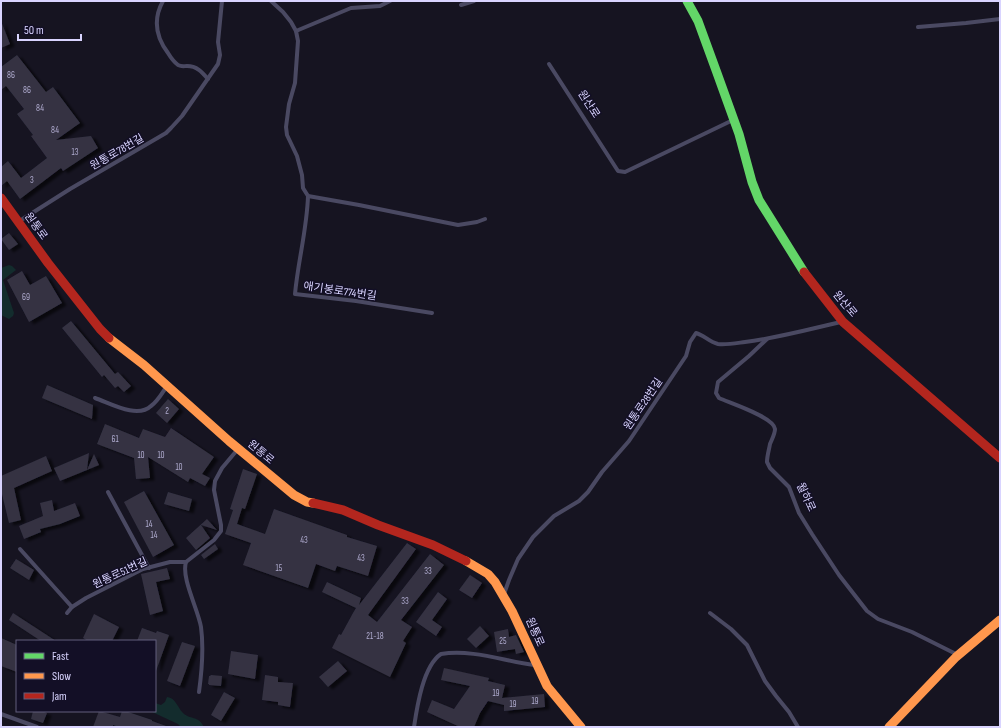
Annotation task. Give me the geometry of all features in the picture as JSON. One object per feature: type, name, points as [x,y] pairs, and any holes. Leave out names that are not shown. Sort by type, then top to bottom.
[{"type":"street","name":"원산로","points":[[687,1],[698,22],[734,120],[752,182],[759,200],[798,264],[843,322],[1000,458]]},
{"type":"street","name":"원통로","points":[[1,198],[74,297],[100,328],[117,345],[133,356],[238,449],[299,498],[314,504],[343,510],[378,525],[433,545],[454,554],[488,574],[504,596],[547,686],[581,727]]},
{"type":"street","points":[[890,727],[958,655],[1000,620]]},
{"type":"lane","points":[[163,1],[156,21],[156,29],[165,50],[177,64],[195,67],[208,79]]},
{"type":"lane","name":"원통로78번길","points":[[18,222],[172,128],[218,64],[220,56],[218,42],[222,1]]},
{"type":"lane","points":[[271,1],[283,12],[296,31],[351,8],[380,6],[390,1]]},
{"type":"lane","points":[[460,5],[474,1]]},
{"type":"lane","points":[[918,27],[1000,19]]},
{"type":"lane","name":"애기봉로774번길","points":[[296,31],[298,41],[295,83],[289,104],[286,127],[287,135],[297,156],[302,175],[303,188],[308,196],[308,212],[296,276],[295,294],[356,301],[432,313]]},
{"type":"lane","name":"원산로","points":[[549,64],[618,171],[625,172],[734,120]]},
{"type":"lane","points":[[308,196],[374,207],[458,225],[485,219]]},
{"type":"lane","name":"원통로28번길","points":[[504,596],[518,559],[529,543],[554,516],[579,501],[629,441],[686,356],[690,342],[696,333],[702,334],[708,340],[718,344],[731,344],[843,322]]},
{"type":"lane","name":"월하로","points":[[767,338],[750,356],[718,382],[716,393],[719,398],[756,413],[773,423],[775,427],[767,462],[770,468],[789,487],[799,513],[812,534],[839,575],[867,611],[878,619],[912,632],[958,655]]},
{"type":"lane","points":[[95,398],[130,411],[143,411],[150,408],[167,386]]},
{"type":"lane","points":[[199,692],[203,664],[201,626],[196,606],[185,576],[185,567],[186,562],[214,540],[221,531],[214,490],[215,481],[222,468],[238,449]]},
{"type":"lane","points":[[108,492],[149,568]]},
{"type":"lane","points":[[20,549],[72,607]]},
{"type":"lane","name":"원통로51번길","points":[[67,613],[72,607],[113,584],[149,568],[170,562],[186,562]]},
{"type":"lane","points":[[710,613],[731,629],[747,645],[766,681],[798,727]]},
{"type":"lane","name":"원통로","points":[[414,727],[423,682],[438,656],[441,654],[476,654],[517,663],[537,665]]},
{"type":"lane","points":[[1,714],[37,727]]},
{"type":"green space","points":[[9,265],[16,270],[3,280],[14,313],[9,319],[1,315],[1,268]]},
{"type":"green space","points":[[167,697],[172,699],[183,713],[197,719],[204,727],[181,727],[178,724],[152,712],[156,712],[156,703],[161,705],[165,702]]},
{"type":"building","points":[[1,21],[10,44],[1,48]]},
{"type":"building","points":[[17,55],[46,92],[53,87],[80,123],[56,140],[91,136],[98,148],[63,171],[61,168],[20,199],[7,181],[1,186],[1,167],[8,161],[21,178],[47,158],[31,136],[33,135],[17,114],[24,109],[6,86],[1,90],[1,67]]},
{"type":"building","points":[[9,233],[18,244],[9,250],[1,239]]},
{"type":"building","points":[[22,271],[30,285],[46,276],[62,303],[29,322],[7,280]]},
{"type":"building","points":[[71,321],[115,374],[118,372],[131,386],[124,392],[118,386],[115,388],[104,375],[102,377],[62,328]]},
{"type":"building","points":[[47,385],[93,405],[92,419],[42,398]]},
{"type":"building","points":[[168,399],[179,409],[167,423],[156,413]]},
{"type":"building","points":[[105,424],[139,438],[143,429],[165,437],[171,428],[214,457],[202,474],[210,478],[205,486],[190,478],[188,482],[148,457],[150,478],[136,479],[134,458],[97,444]]},
{"type":"building","points":[[89,453],[87,470],[60,481],[54,468]]},
{"type":"building","points":[[94,454],[99,465],[87,470]]},
{"type":"building","points":[[46,456],[52,471],[14,488],[21,520],[9,523],[1,490],[1,476]]},
{"type":"building","points":[[243,469],[257,474],[245,509],[242,508],[237,524],[265,534],[274,509],[347,535],[347,537],[377,546],[368,576],[337,566],[335,571],[316,564],[308,588],[243,565],[251,543],[225,534],[233,510],[230,509]]},
{"type":"building","points":[[144,491],[174,545],[153,557],[124,502]]},
{"type":"building","points":[[168,492],[192,499],[189,511],[164,504]]},
{"type":"building","points":[[52,500],[54,511],[75,503],[80,516],[60,524],[40,529],[41,532],[24,539],[19,526],[43,516],[40,503]]},
{"type":"building","points":[[207,519],[217,530],[201,525],[210,538],[196,550],[186,538]]},
{"type":"building","points":[[407,543],[416,549],[368,615],[377,622],[430,554],[444,565],[401,620],[412,627],[403,641],[406,643],[390,677],[332,648],[339,634],[341,635],[356,608],[322,592],[327,582],[361,598],[359,605]]},
{"type":"building","points":[[215,544],[218,549],[204,559],[201,555]]},
{"type":"building","points":[[16,559],[34,570],[29,580],[10,568]]},
{"type":"building","points":[[167,568],[170,579],[156,582],[163,611],[150,615],[141,574]]},
{"type":"building","points":[[470,575],[482,583],[472,598],[459,590]]},
{"type":"building","points":[[438,592],[447,599],[432,620],[442,627],[436,636],[416,622]]},
{"type":"building","points":[[13,613],[54,640],[39,640],[9,620]]},
{"type":"building","points":[[94,614],[119,627],[112,640],[86,640],[83,638]]},
{"type":"building","points":[[480,626],[489,636],[476,648],[467,639]]},
{"type":"building","points":[[142,628],[156,633],[157,631],[169,635],[156,671],[156,640],[137,640]]},
{"type":"building","points":[[508,629],[509,637],[516,635],[524,652],[516,654],[515,649],[497,652],[494,632]]},
{"type":"building","points":[[1,638],[16,645],[16,672],[1,666]]},
{"type":"building","points":[[182,642],[195,646],[180,686],[167,681]]},
{"type":"building","points":[[231,651],[258,655],[255,679],[228,674]]},
{"type":"building","points":[[338,661],[347,671],[328,687],[319,677]]},
{"type":"building","points":[[444,668],[489,678],[488,681],[505,685],[502,698],[544,694],[545,707],[504,711],[504,705],[488,701],[480,713],[474,727],[460,727],[427,712],[432,700],[454,709],[470,686],[441,680]]},
{"type":"building","points":[[265,675],[278,677],[278,682],[293,683],[290,707],[278,705],[278,702],[262,700]]},
{"type":"building","points":[[209,676],[222,676],[221,686],[208,684]]},
{"type":"building","points":[[224,692],[235,698],[221,721],[211,715]]},
{"type":"building","points":[[33,712],[47,713],[43,723],[31,719]]},
{"type":"building","points":[[99,712],[120,717],[122,712],[128,712],[166,726],[119,727],[113,725],[113,727],[93,727]]},
{"type":"traffic: fast","points":[[687,1],[698,21],[717,73],[739,134],[752,182],[759,200],[804,272]]},
{"type":"traffic: slow","points":[[109,338],[144,365],[229,441],[294,495],[307,502],[313,503]]},
{"type":"traffic: slow","points":[[466,561],[488,574],[495,582],[512,611],[547,686],[581,727]]},
{"type":"traffic: slow","points":[[889,727],[956,657],[1000,620]]},
{"type":"traffic: jam","points":[[1,198],[48,263],[100,329],[109,338]]},
{"type":"traffic: jam","points":[[804,272],[843,322],[1000,458]]},
{"type":"traffic: jam","points":[[313,503],[343,510],[378,525],[433,545],[466,561]]}]
